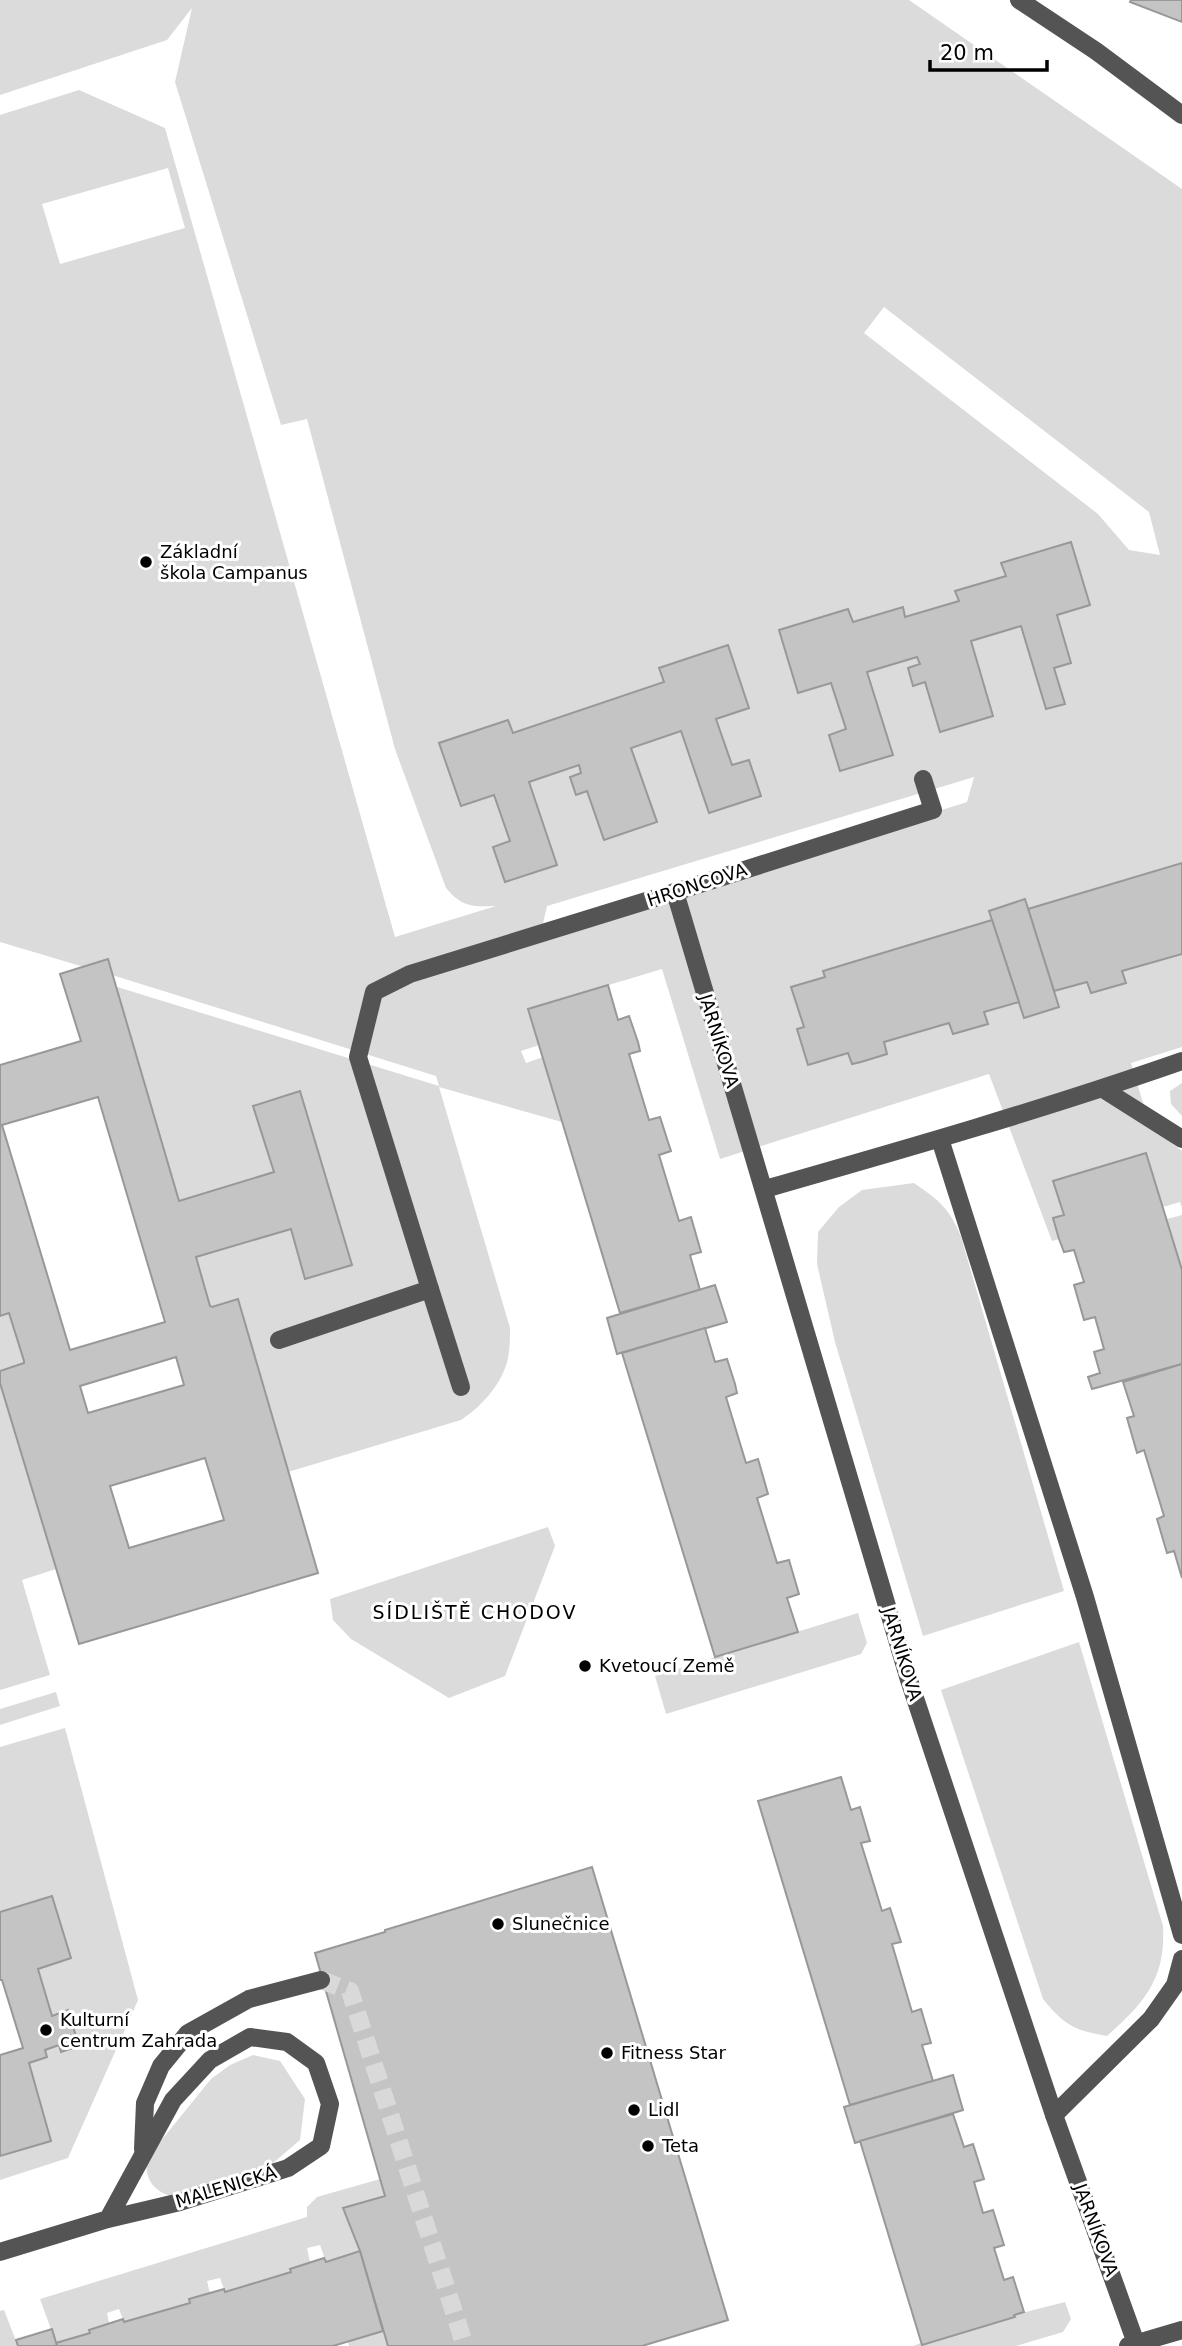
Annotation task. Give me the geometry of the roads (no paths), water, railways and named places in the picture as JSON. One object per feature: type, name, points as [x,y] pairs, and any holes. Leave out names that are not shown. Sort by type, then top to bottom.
[{"type":"street","points":[[1019,0],[1096,51],[1182,115]]},
{"type":"street","name":"HRONCOVA","points":[[430,1289],[358,1057],[374,992],[410,974],[933,810],[923,779]]},
{"type":"street","name":"JARNÍKOVA","points":[[675,892],[909,1680],[1134,2345]]},
{"type":"street","points":[[765,1189],[1103,1089],[1182,1061]]},
{"type":"street","points":[[1103,1089],[1182,1139]]},
{"type":"street","points":[[940,1139],[1088,1606],[1182,1935]]},
{"type":"street","points":[[279,1340],[430,1289],[461,1387]]},
{"type":"street","points":[[1054,2115],[1151,2020],[1175,1985],[1182,1959]]},
{"type":"street","points":[[143,2153],[145,2103],[161,2066],[188,2033],[248,1999],[320,1980]]},
{"type":"street","name":"MALENICKÁ","points":[[0,2252],[108,2219],[180,2202],[288,2168],[321,2146],[330,2104],[316,2063],[287,2042],[250,2037],[210,2060],[173,2100],[108,2219]]},
{"type":"street","points":[[1134,2345],[1182,2330]]},
{"type":"tunnel","points":[[321,1980],[350,1991],[465,2346]]},
{"type":"place","name":"Základní škola Campanus","points":[[146,562]]},
{"type":"place","name":"Kvetoucí Země","points":[[585,1666]]},
{"type":"place","name":"Slunečnice","points":[[498,1924]]},
{"type":"place","name":"Kulturní centrum Zahrada","points":[[46,2030]]},
{"type":"place","name":"Fitness Star","points":[[607,2053]]},
{"type":"place","name":"Lidl","points":[[634,2110]]},
{"type":"place","name":"Teta","points":[[648,2146]]},
{"type":"district","name":"SÍDLIŠTĚ CHODOV","points":[[475,1612]]}]
